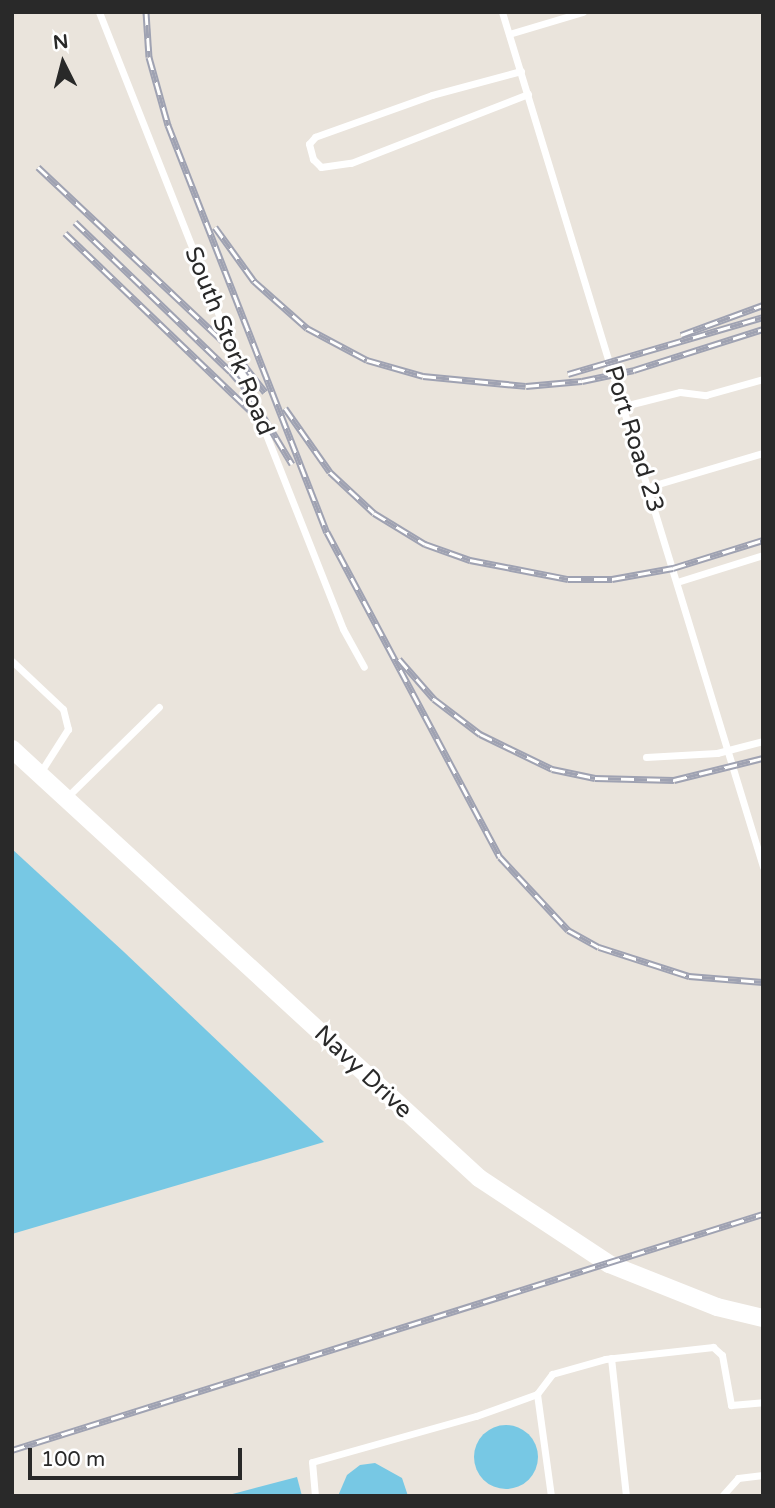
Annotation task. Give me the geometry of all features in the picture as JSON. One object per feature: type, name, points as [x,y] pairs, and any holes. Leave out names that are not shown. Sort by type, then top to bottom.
[{"type":"street","name":"Navy Drive","points":[[12,749],[444,1148],[506,1199],[609,1265],[717,1307],[763,1318]]},
{"type":"lane","name":"South Stork Road","points":[[99,12],[343,629],[364,667]]},
{"type":"lane","name":"Port Road 23","points":[[502,12],[763,867]]},
{"type":"lane","points":[[509,34],[583,12]]},
{"type":"lane","points":[[521,71],[432,95],[315,137],[309,144],[313,159],[321,167],[351,163],[528,94]]},
{"type":"lane","points":[[624,406],[680,392],[705,395],[763,379]]},
{"type":"lane","points":[[648,487],[763,453]]},
{"type":"lane","points":[[677,582],[763,555]]},
{"type":"lane","points":[[12,661],[63,709],[68,729],[40,775]]},
{"type":"lane","points":[[65,799],[159,707]]},
{"type":"lane","points":[[646,757],[728,751],[763,741]]},
{"type":"lane","points":[[315,1496],[312,1462],[476,1416],[537,1394],[552,1374],[611,1358],[713,1347],[722,1355],[731,1405],[763,1402]]},
{"type":"lane","points":[[611,1358],[626,1496]]},
{"type":"lane","points":[[537,1394],[551,1496]]},
{"type":"lane","points":[[722,1496],[738,1478],[763,1475]]},
{"type":"water","points":[[12,849],[124,952],[324,1142],[12,1234]]},
{"type":"water","points":[[500,1425],[512,1425],[529,1434],[536,1445],[536,1469],[529,1480],[512,1489],[500,1489],[488,1484],[479,1475],[474,1463],[474,1451],[479,1439],[488,1430]]},
{"type":"water","points":[[375,1463],[402,1478],[408,1496],[338,1496],[347,1475],[360,1465]]},
{"type":"water","points":[[297,1477],[302,1496],[225,1496]]},
{"type":"railway","points":[[146,12],[149,57],[168,125],[327,532],[500,857],[568,930],[599,947],[689,976],[763,982]]},
{"type":"railway","points":[[38,167],[233,351],[265,392]]},
{"type":"railway","points":[[75,222],[231,372],[249,393],[292,464]]},
{"type":"railway","points":[[215,227],[254,281],[307,328],[367,360],[423,376],[526,386],[582,381],[634,370],[763,329]]},
{"type":"railway","points":[[65,233],[255,415]]},
{"type":"railway","points":[[681,335],[763,305]]},
{"type":"railway","points":[[568,374],[763,317]]},
{"type":"railway","points":[[285,408],[330,472],[374,513],[425,544],[470,560],[568,579],[612,579],[673,568],[763,540]]},
{"type":"railway","points":[[399,659],[434,699],[480,734],[552,769],[595,778],[674,780],[763,758]]},
{"type":"railway","points":[[12,1450],[763,1214]]}]
